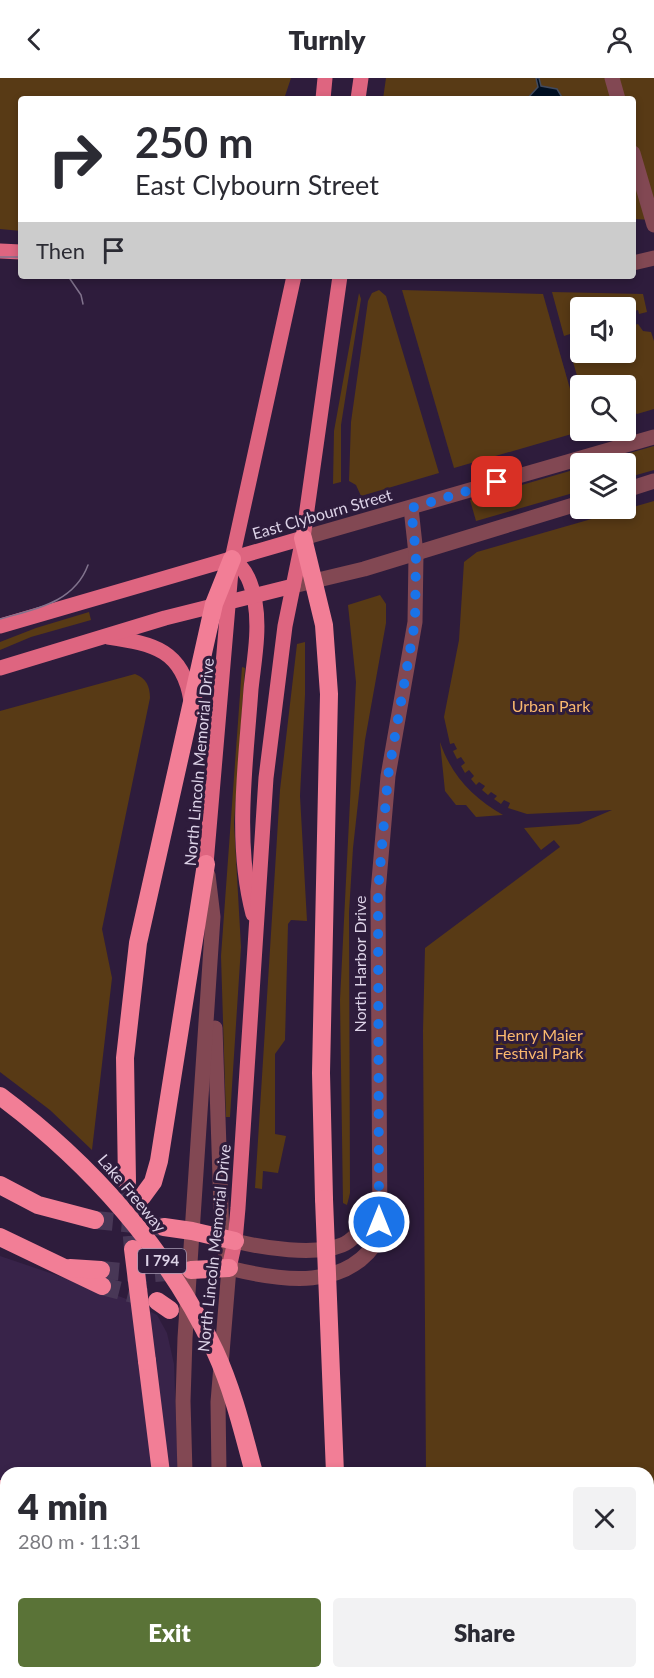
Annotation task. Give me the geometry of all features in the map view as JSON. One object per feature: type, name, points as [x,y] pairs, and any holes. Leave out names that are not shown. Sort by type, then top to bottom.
[{"type":"highway","points":[[303,538],[324,625],[329,694],[326,913],[321,1029],[324,1199],[335,1467]]},
{"type":"highway","points":[[127,1182],[125,1058],[138,943],[191,701],[222,602],[232,558]]},
{"type":"highway","points":[[142,1197],[153,1182],[159,1161],[206,864]]},
{"type":"highway","name":"Lake Freeway","points":[[0,1096],[76,1158],[110,1193],[175,1280],[194,1310],[216,1353],[233,1397],[252,1467]]},
{"type":"highway","points":[[0,1185],[38,1205],[92,1217]]},
{"type":"highway","points":[[164,1227],[228,1240]]},
{"type":"highway","points":[[0,1237],[66,1267],[102,1278]]},
{"type":"highway","points":[[133,1249],[160,1467]]},
{"type":"highway","points":[[191,1270],[228,1268]]},
{"type":"main road","points":[[322,96],[325,78]]},
{"type":"main road","points":[[358,96],[361,78]]},
{"type":"main road","points":[[0,251],[18,252]]},
{"type":"main road","points":[[256,926],[247,892],[243,848],[257,623],[253,595],[246,573],[232,558],[293,279]]},
{"type":"main road","name":"North Lincoln Memorial Drive","points":[[228,1268],[228,1240],[256,926],[266,778],[285,626],[303,538],[340,279]]},
{"type":"main road","name":"East Clybourn Street","points":[[0,626],[303,538]]},
{"type":"main road","points":[[0,668],[222,602],[293,586]]},
{"type":"main road","name":"North Lincoln Memorial Drive","points":[[206,864],[222,602]]},
{"type":"main road","points":[[102,636],[140,642],[173,657],[184,673],[191,701]]},
{"type":"street","points":[[612,78],[617,96]]},
{"type":"street","points":[[636,163],[654,225]]},
{"type":"street","name":"East Clybourn Street","points":[[303,538],[654,436]]},
{"type":"street","points":[[636,487],[654,481]]},
{"type":"street","points":[[293,586],[416,554],[570,506]]},
{"type":"street","name":"North Harbor Drive","points":[[228,1268],[258,1275],[309,1279],[340,1273],[357,1264],[380,1236],[378,1207],[378,892],[388,776],[415,622],[416,554],[411,508]]},
{"type":"street","name":"North Lincoln Memorial Drive","points":[[185,1467],[183,1401],[192,1231],[211,980],[213,917],[206,864]]},
{"type":"street","points":[[211,980],[228,1240],[286,1250],[342,1245],[353,1237],[378,1207]]},
{"type":"street","name":"North Lincoln Memorial Drive","points":[[219,1467],[218,1402],[228,1268]]},
{"type":"shaded area","points":[[0,1256],[124,1298],[157,1315],[167,1333],[174,1364],[178,1467],[0,1467]]},
{"type":"green space","points":[[0,78],[291,78],[285,96],[18,96],[18,231],[0,229]]},
{"type":"green space","points":[[386,78],[654,78],[654,220],[636,219],[636,96],[383,96]]},
{"type":"green space","points":[[379,290],[386,296],[439,473],[361,496],[356,485],[349,481],[351,422],[368,301],[372,293]]},
{"type":"green space","points":[[402,290],[543,294],[570,389],[570,434],[454,468]]},
{"type":"green space","points":[[552,292],[643,294],[647,312],[639,314],[638,310],[636,311],[636,297],[570,297],[570,334],[564,336]]},
{"type":"green space","points":[[359,293],[361,299],[341,425],[341,482],[333,484],[334,431]]},
{"type":"green space","points":[[636,324],[643,331],[651,332],[654,341],[654,409],[637,414],[636,375],[577,375],[573,363],[636,363]]},
{"type":"green space","points":[[654,446],[654,470],[636,475],[636,453],[630,453]]},
{"type":"green space","points":[[570,471],[570,494],[476,521],[470,500]]},
{"type":"green space","name":"Henry Maier Festival Park","points":[[654,501],[654,1467],[426,1467],[423,1031],[425,948],[560,847],[554,840],[541,850],[524,828],[579,824],[612,810],[527,814],[508,808],[510,803],[504,800],[501,804],[494,799],[497,796],[491,792],[488,795],[482,790],[485,786],[479,782],[476,785],[471,779],[474,776],[469,770],[465,773],[461,766],[465,763],[461,757],[457,759],[453,751],[457,749],[454,743],[450,744],[444,717],[459,640],[464,562],[477,552],[592,519],[636,519],[636,506]]},
{"type":"green space","points":[[380,595],[386,604],[386,623],[365,740],[353,848],[349,912],[350,1193],[347,1205],[343,1203],[340,1000],[356,682],[348,605]]},
{"type":"green space","points":[[89,612],[91,620],[31,637],[0,650],[0,642]]},
{"type":"green space","points":[[305,642],[300,796],[307,921],[291,920],[288,924],[285,1040],[275,1054],[275,1134],[286,1136],[278,1173],[263,1171],[262,1189],[255,1188],[280,790],[297,644]]},
{"type":"green space","points":[[242,667],[245,668],[234,823],[241,947],[230,1117],[226,1117],[221,956]]},
{"type":"green space","points":[[135,674],[147,683],[150,698],[102,929],[112,978],[92,1150],[50,1110],[0,1072],[0,711]]},
{"type":"green space","points":[[440,742],[450,765],[464,785],[503,815],[476,817],[466,805],[456,805],[445,791]]},
{"type":"water","points":[[536,78],[539,78],[541,86],[557,89],[561,96],[530,96],[538,87]]},
{"type":"tunnel","points":[[127,1182],[133,1249]]},
{"type":"tunnel","points":[[95,1220],[164,1227]]},
{"type":"tunnel","points":[[101,1270],[145,1274],[191,1270]]},
{"type":"tunnel","points":[[102,1286],[153,1299]]},
{"type":"tram line","points":[[0,257],[18,257]]},
{"type":"tram line","points":[[70,279],[81,295],[83,304]]},
{"type":"tram line","points":[[0,619],[40,608],[63,596],[82,578],[88,565]]},
{"type":"route","points":[[379,1222],[378,892],[388,776],[415,622],[416,554],[411,508],[497,482]]},
{"type":"park label","name":"Urban Park","points":[[551,706]]}]
